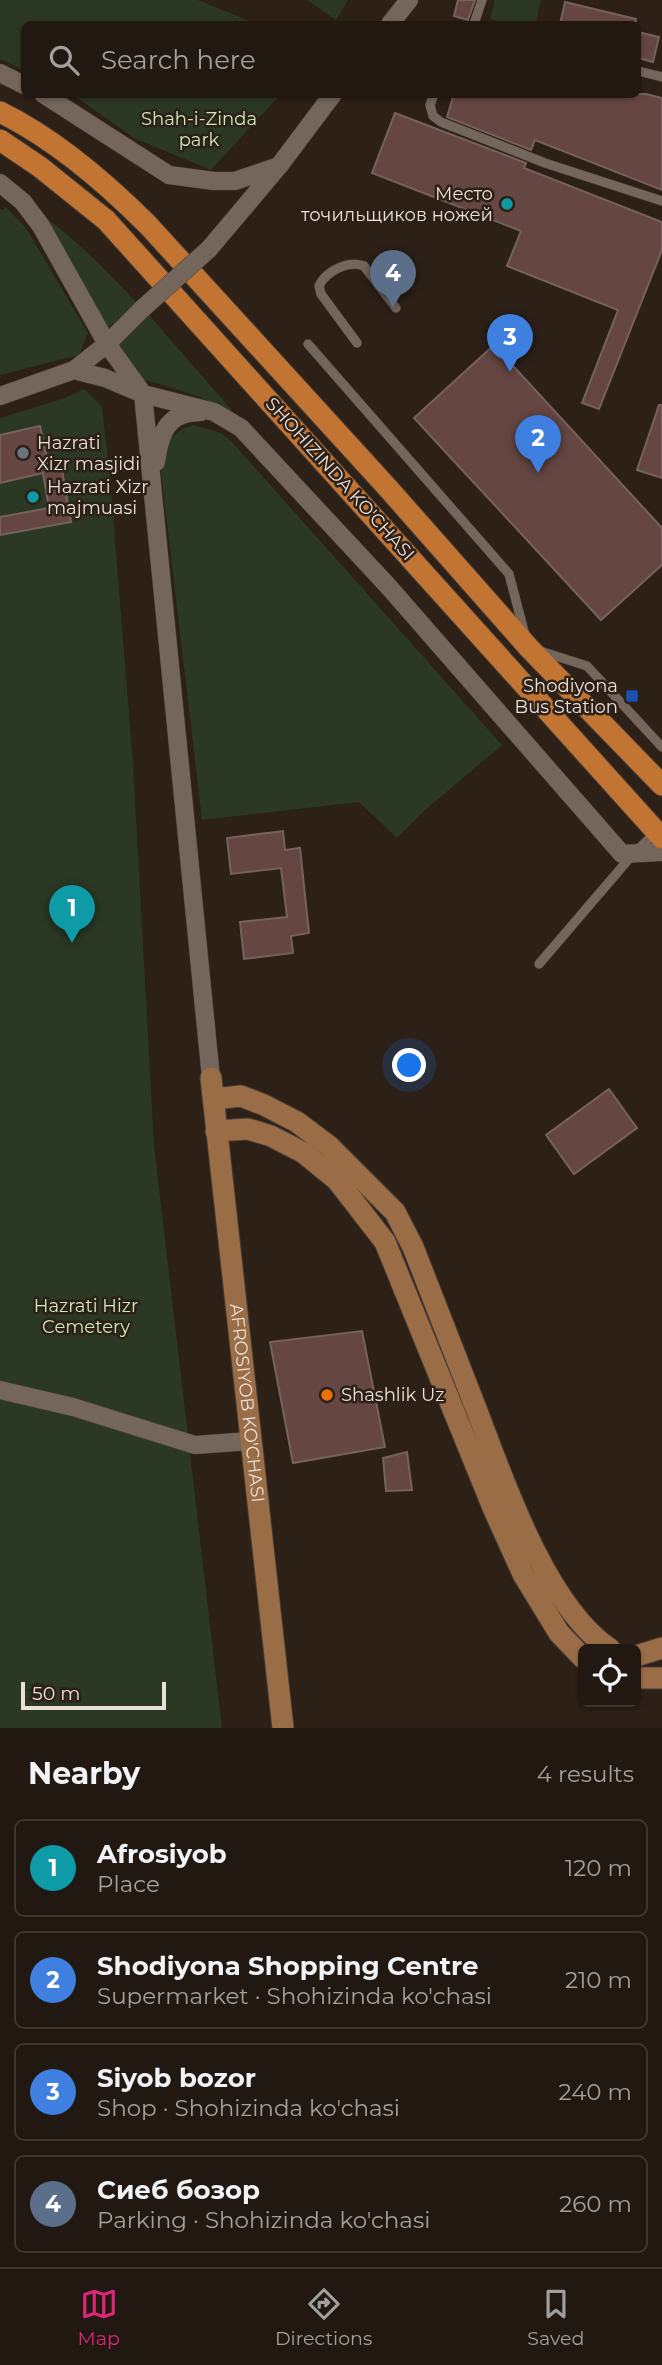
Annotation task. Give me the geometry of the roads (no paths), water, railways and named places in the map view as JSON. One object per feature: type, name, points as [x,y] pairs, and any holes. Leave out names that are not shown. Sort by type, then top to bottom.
[{"type":"main road","name":"SHOHIZINDA KO'CHASI","points":[[0,112],[22,123],[86,169],[148,225],[387,487],[529,648],[662,785]]},
{"type":"main road","name":"SHOHIZINDA KO'CHASI","points":[[0,140],[40,166],[106,220],[660,840]]},
{"type":"street","points":[[392,21],[409,0]]},
{"type":"street","points":[[0,73],[21,84]]},
{"type":"street","points":[[49,98],[169,175],[235,181],[279,166]]},
{"type":"street","points":[[0,396],[74,370],[107,344],[209,249],[279,166],[330,98]]},
{"type":"street","points":[[0,183],[23,202],[41,226],[107,344],[143,394],[213,1089],[241,1096],[298,1122],[353,1167],[395,1212],[413,1247],[512,1501],[539,1559],[570,1609],[594,1638],[603,1644]]},
{"type":"street","points":[[74,370],[105,378],[143,394],[214,412],[241,428],[378,576],[622,854],[634,853],[660,840]]},
{"type":"street","points":[[152,486],[158,448],[172,421],[190,412],[214,412]]},
{"type":"street","name":"AFROSIYOB KO'CHASI","points":[[213,1089],[283,1728]]},
{"type":"street","points":[[216,1131],[248,1129],[271,1136],[304,1153],[337,1180],[385,1242],[518,1564],[559,1633],[578,1653]]},
{"type":"street","points":[[0,1390],[73,1408],[195,1445],[250,1441]]},
{"type":"street","points":[[641,1654],[662,1648]]},
{"type":"street","points":[[641,1678],[662,1678]]},
{"type":"lane","points":[[475,21],[482,0]]},
{"type":"lane","points":[[641,72],[662,77]]},
{"type":"lane","points":[[433,98],[430,105],[433,116],[441,122],[545,163],[662,201]]},
{"type":"lane","points":[[357,343],[321,294],[319,286],[322,280],[348,263],[364,266],[396,308]]},
{"type":"lane","points":[[308,344],[509,574],[529,648],[587,666],[662,747]]},
{"type":"lane","points":[[539,964],[634,853]]},
{"type":"place","name":"Место точильщиков ножей","points":[[507,204]]},
{"type":"place","name":"Сиеб бозор","points":[[393,308]]},
{"type":"place","name":"Siyob bozor","points":[[510,372]]},
{"type":"place","name":"Hazrati Xizr masjidi","points":[[23,453]]},
{"type":"place","name":"Shodiyona Shopping Centre","points":[[538,473]]},
{"type":"place","name":"Hazrati Xizr majmuasi","points":[[33,497]]},
{"type":"place","name":"Shodiyona Bus Station","points":[[632,696]]},
{"type":"place","name":"Afrosiyob","points":[[72,943]]},
{"type":"place","name":"Shashlik Uz","points":[[327,1395]]},
{"type":"park label","name":"Shah-i-Zinda park","points":[[199,129]]},
{"type":"park label","name":"Hazrati Hizr Cemetery","points":[[86,1316]]}]
